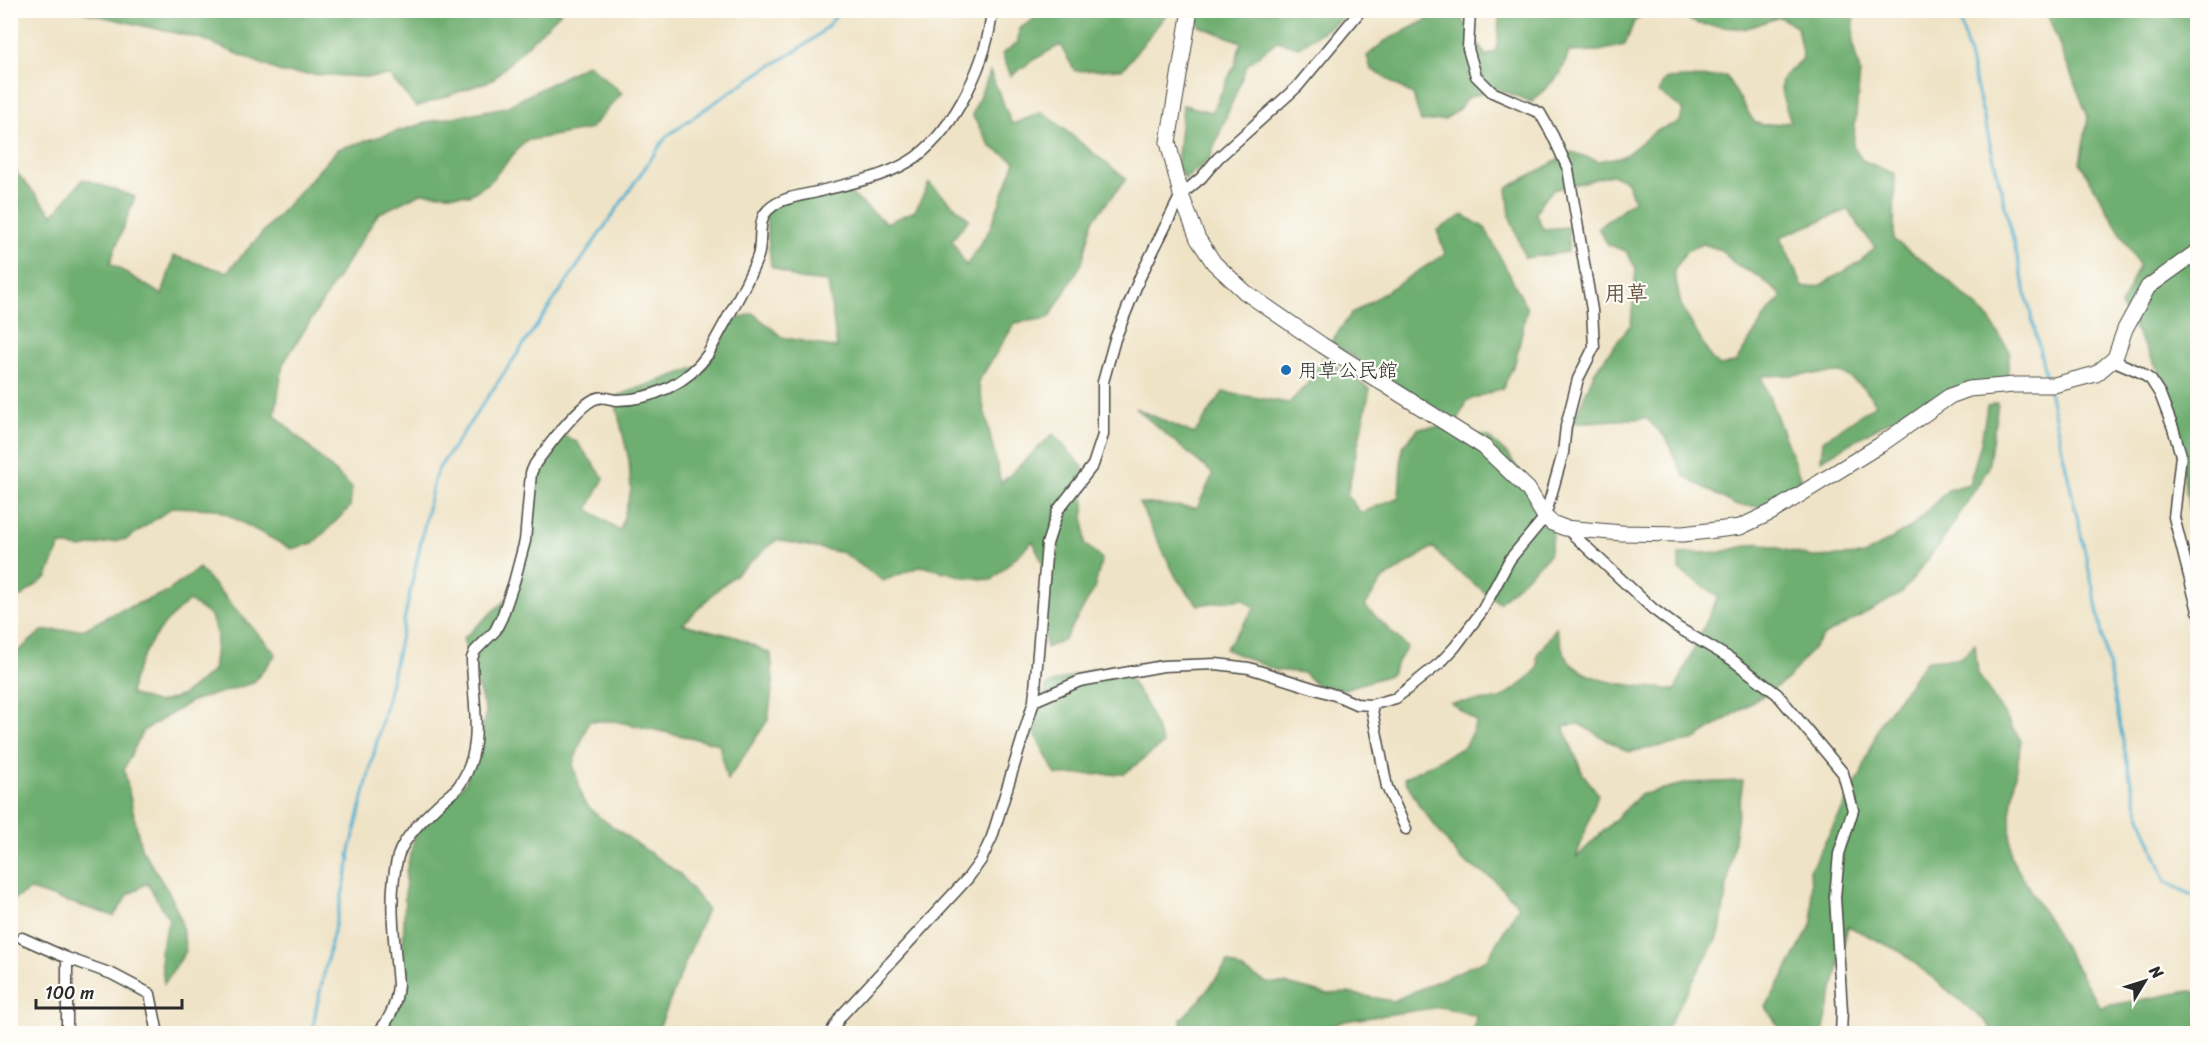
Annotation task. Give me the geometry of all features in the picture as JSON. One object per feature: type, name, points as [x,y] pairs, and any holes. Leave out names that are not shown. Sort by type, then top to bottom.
[{"type":"street","points":[[377,1034],[393,1012],[398,985],[393,887],[399,855],[416,829],[438,804],[457,788],[473,754],[477,719],[472,658],[495,631],[502,617],[525,541],[531,473],[535,464],[585,404],[598,397],[626,399],[669,388],[699,367],[708,354],[758,254],[764,216],[780,201],[875,177],[914,158],[934,141],[947,126],[967,91],[985,46],[991,26],[992,10]]},
{"type":"street","points":[[1188,10],[1189,16],[1168,142],[1181,195],[1198,239],[1214,263],[1245,292],[1322,345],[1484,447],[1528,489],[1545,518],[1565,528],[1622,533],[1683,534],[1740,527],[1772,512],[1870,451],[1950,396],[1969,389],[2014,385],[2054,385],[2096,374],[2115,358],[2125,329],[2148,287],[2198,251]]},
{"type":"street","points":[[830,1034],[841,1016],[968,879],[981,860],[992,837],[1034,701],[1047,544],[1058,510],[1093,465],[1103,435],[1102,382],[1115,339],[1140,277],[1181,195],[1201,178],[1218,158],[1297,87],[1362,10]]},
{"type":"street","points":[[1034,701],[1080,681],[1162,666],[1216,663],[1249,668],[1338,696],[1356,704],[1371,705],[1396,698],[1440,663],[1455,647],[1482,611],[1510,559],[1545,518],[1563,453],[1566,426],[1578,379],[1594,347],[1592,310],[1568,169],[1540,113],[1492,92],[1476,76],[1468,49],[1470,10]]},
{"type":"street","points":[[2115,358],[2119,363],[2140,372],[2151,380],[2160,394],[2173,428],[2181,455],[2174,517],[2198,611]]},
{"type":"street","points":[[1565,528],[1669,621],[1731,659],[1778,694],[1843,773],[1853,810],[1839,854],[1835,897],[1842,1011],[1841,1034]]},
{"type":"street","points":[[1371,705],[1387,787],[1406,829]]},
{"type":"street","points":[[22,938],[66,958],[112,974],[150,994],[158,1034]]},
{"type":"street","points":[[66,958],[67,1034]]},
{"type":"green space","points":[[77,11],[561,12],[492,80],[416,107],[390,76],[283,73],[202,39]]},
{"type":"green space","points":[[1046,11],[1067,11],[1079,15],[1086,11],[1169,11],[1123,69],[1075,71],[1060,45],[1011,76],[1002,54],[1018,42],[1019,29]]},
{"type":"green space","points":[[1195,11],[1350,11],[1349,14],[1299,47],[1277,41],[1247,65],[1209,160],[1185,179],[1177,165],[1183,105],[1212,112],[1235,64],[1241,42],[1199,26]]},
{"type":"green space","points":[[1499,11],[1647,11],[1634,22],[1625,45],[1599,51],[1569,52],[1561,73],[1532,102],[1496,88],[1467,98],[1460,108],[1444,120],[1421,122],[1413,95],[1371,69],[1367,56],[1385,41],[1440,13],[1458,13],[1486,56],[1495,52],[1498,41]]},
{"type":"green space","points":[[1664,11],[1838,11],[1854,19],[1853,45],[1860,72],[1853,146],[1862,160],[1895,174],[1894,240],[1940,273],[1987,316],[2010,352],[2007,377],[1911,408],[1821,460],[1823,441],[1876,404],[1865,389],[1843,373],[1761,376],[1803,485],[1764,507],[1735,505],[1684,476],[1665,437],[1646,418],[1573,423],[1595,371],[1631,324],[1636,269],[1626,251],[1608,245],[1598,228],[1634,200],[1626,180],[1611,175],[1553,190],[1542,202],[1536,214],[1543,229],[1569,227],[1568,252],[1525,258],[1510,217],[1507,188],[1572,152],[1598,161],[1624,156],[1657,130],[1680,122],[1683,109],[1658,92],[1665,79],[1726,76],[1754,122],[1764,125],[1791,122],[1781,85],[1785,75],[1803,58],[1797,27],[1780,17],[1744,29],[1699,24]],"holes":[[[1848,210],[1875,248],[1858,263],[1819,286],[1803,287],[1780,237]],[[1703,244],[1721,250],[1737,266],[1757,275],[1782,296],[1768,312],[1736,362],[1720,366],[1711,358],[1681,305],[1674,271],[1686,251]]]},
{"type":"green space","points":[[2046,11],[2197,11],[2197,561],[2185,484],[2163,378],[2121,306],[2139,265],[2080,163],[2088,117]]},
{"type":"green space","points":[[588,64],[622,93],[590,129],[525,141],[489,183],[470,195],[421,193],[378,214],[283,364],[275,415],[352,488],[350,507],[325,532],[313,543],[291,549],[217,509],[173,507],[127,539],[80,548],[60,545],[47,577],[11,604],[11,166],[53,215],[83,179],[135,197],[110,263],[162,295],[174,256],[227,272],[338,149],[432,121],[506,107]]},
{"type":"green space","points":[[990,72],[1012,124],[1043,112],[1126,179],[1093,220],[1082,263],[1049,318],[1015,323],[978,382],[1001,483],[1053,434],[1083,467],[1085,544],[1102,559],[1094,590],[1064,640],[1046,648],[1044,633],[1050,581],[1033,541],[992,580],[965,577],[921,566],[883,581],[843,553],[777,540],[717,590],[683,624],[736,637],[771,654],[773,682],[768,720],[727,781],[719,744],[614,721],[589,721],[573,764],[583,801],[598,816],[680,874],[707,909],[657,1033],[373,1034],[401,995],[406,872],[415,835],[465,783],[486,713],[463,639],[516,590],[535,478],[555,431],[577,442],[604,478],[588,509],[620,531],[631,490],[629,460],[614,397],[709,363],[731,322],[753,313],[782,337],[837,348],[828,282],[798,279],[771,266],[765,209],[786,192],[845,189],[886,223],[915,211],[929,183],[969,219],[952,240],[966,266],[990,229],[1015,161],[991,147],[972,115]]},
{"type":"green space","points":[[1463,215],[1485,228],[1527,308],[1516,360],[1503,388],[1466,401],[1456,425],[1331,342],[1351,314],[1445,254],[1437,230]]},
{"type":"green space","points":[[1323,357],[1370,389],[1347,495],[1361,513],[1399,497],[1402,447],[1419,428],[1438,427],[1488,437],[1508,455],[1534,491],[1553,535],[1549,555],[1499,603],[1447,563],[1433,547],[1382,580],[1365,606],[1407,647],[1390,675],[1344,689],[1317,686],[1304,673],[1275,670],[1225,649],[1255,608],[1242,599],[1198,605],[1177,579],[1139,503],[1197,508],[1213,474],[1135,408],[1194,434],[1223,392],[1289,403],[1308,383]]},
{"type":"green space","points":[[1998,403],[1988,469],[1947,534],[1902,593],[1822,637],[1787,680],[1692,741],[1628,752],[1579,724],[1563,726],[1583,774],[1598,794],[1576,858],[1640,795],[1687,783],[1743,781],[1720,932],[1664,1033],[1473,1033],[1476,1016],[1440,1007],[1345,1021],[1307,1034],[1181,1033],[1181,1019],[1200,1000],[1228,962],[1267,983],[1287,984],[1326,994],[1348,993],[1393,1001],[1487,959],[1519,906],[1493,879],[1461,860],[1419,805],[1404,778],[1464,747],[1477,722],[1451,703],[1500,699],[1523,683],[1538,668],[1537,655],[1556,628],[1567,659],[1588,675],[1632,686],[1675,690],[1718,596],[1679,570],[1679,554],[1720,552],[1759,543],[1812,557],[1864,555],[1911,527],[1948,490],[1969,484],[1981,443],[1987,406]]},
{"type":"green space","points":[[199,568],[276,654],[253,683],[192,701],[143,731],[124,769],[141,848],[171,896],[181,920],[186,951],[164,984],[160,951],[169,919],[147,883],[128,895],[114,916],[30,890],[11,901],[11,657],[42,631],[85,629],[114,613],[167,592]],"holes":[[[189,601],[211,616],[217,636],[213,671],[181,696],[158,703],[130,694],[133,680],[150,642],[178,611]]]},
{"type":"green space","points":[[1975,644],[1978,674],[2021,741],[2010,814],[2011,858],[2100,1007],[2189,991],[2197,992],[2197,1033],[1994,1033],[1986,1022],[1901,952],[1848,926],[1823,1033],[1782,1033],[1766,1007],[1813,922],[1810,870],[1861,774],[1880,723],[1927,660],[1960,658]]},
{"type":"green space","points":[[1094,668],[1126,673],[1144,700],[1163,744],[1124,774],[1056,775],[1031,727],[1047,685]]},
{"type":"waterway","points":[[312,1034],[350,860],[349,855],[388,696],[434,480],[439,468],[666,137],[723,96],[814,38],[824,30],[840,10]]},
{"type":"waterway","points":[[1958,10],[2047,381]]},
{"type":"waterway","points":[[2049,391],[2139,811],[2166,882],[2198,898]]},
{"type":"place","name":"用草公民館","points":[[1286,370]]},
{"type":"district","name":"用草","points":[[1626,293]]}]
